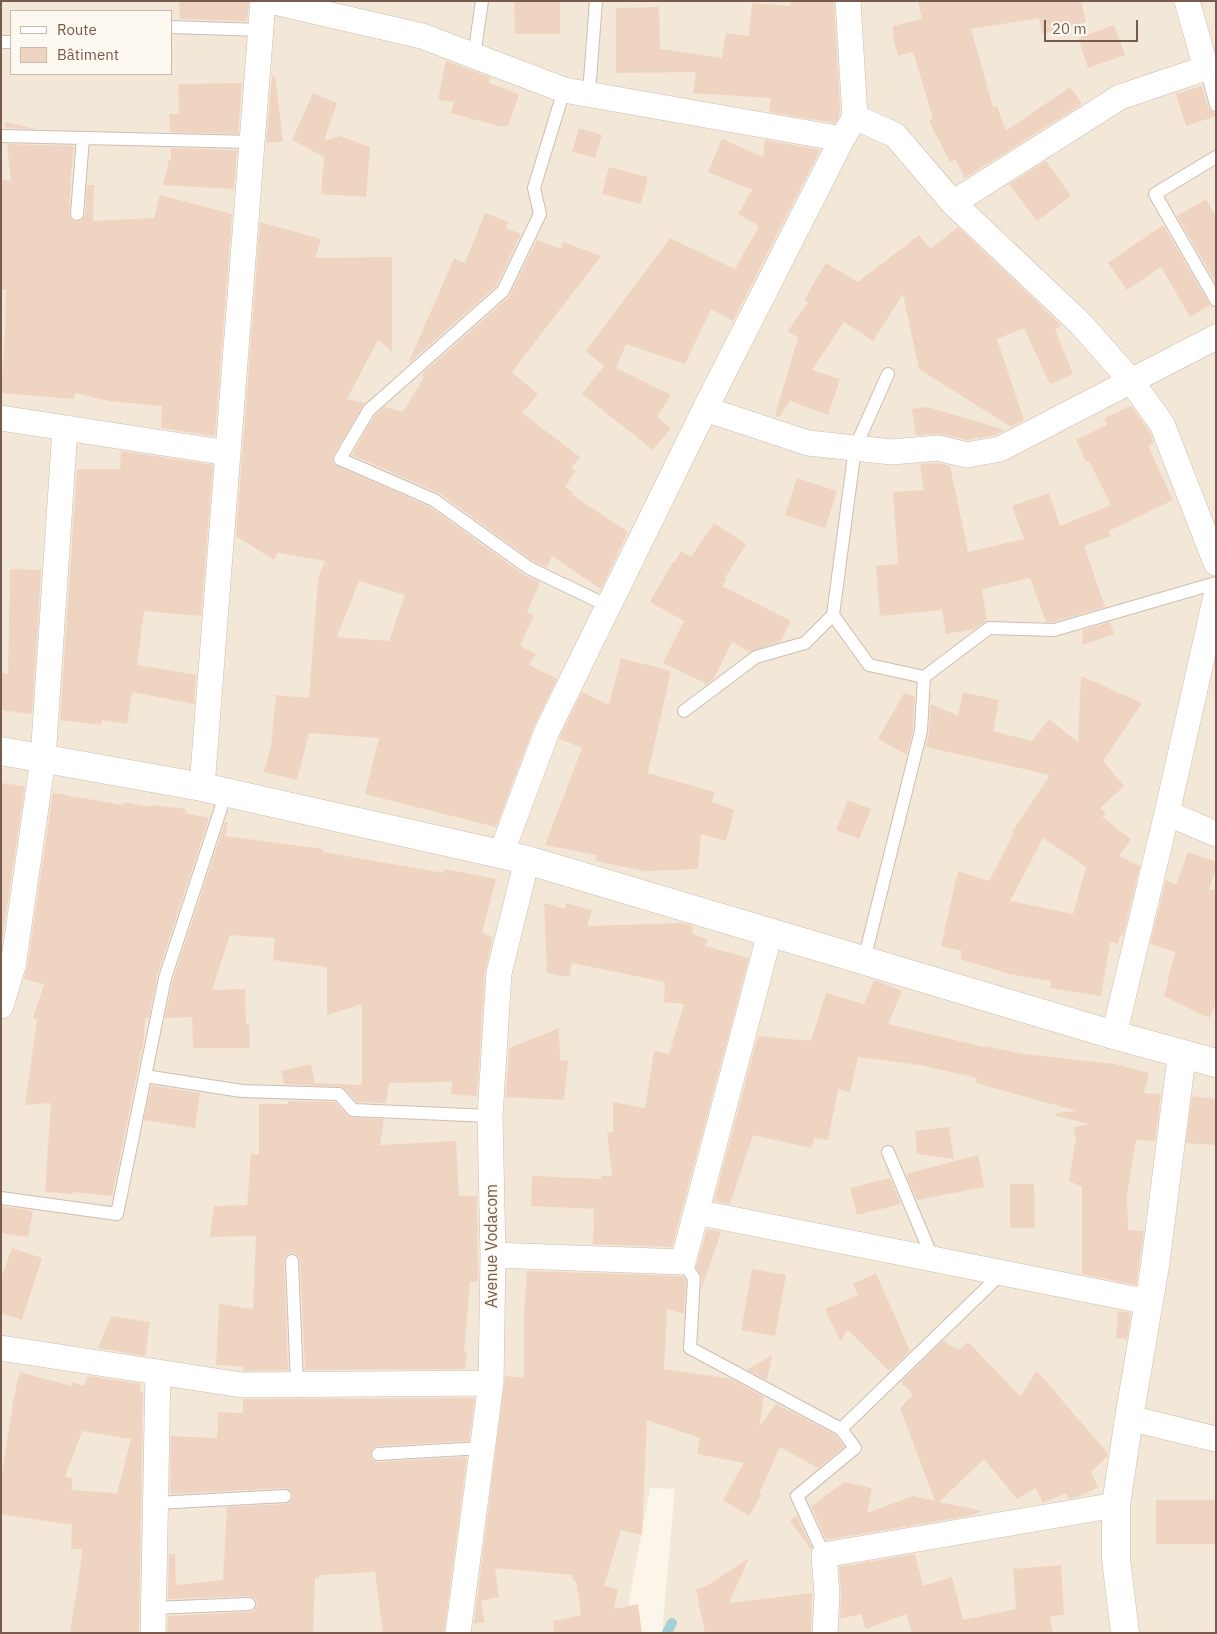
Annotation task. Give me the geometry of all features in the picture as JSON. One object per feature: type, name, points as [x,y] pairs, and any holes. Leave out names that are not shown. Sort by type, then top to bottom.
[{"type":"street","points":[[214,790],[228,453],[263,1]]},
{"type":"street","points":[[270,1],[422,36],[564,90],[842,139]]},
{"type":"street","points":[[848,1],[855,117],[895,134],[953,204],[1081,324],[1132,380],[1162,424],[1216,562]]},
{"type":"street","points":[[953,204],[1120,97],[1211,66],[1187,1]]},
{"type":"street","name":"Avenue Vodacom","points":[[458,1633],[492,1383],[493,1255],[490,1116],[499,973],[514,857],[547,731],[705,409],[842,139],[855,117]]},
{"type":"street","points":[[705,409],[808,443],[892,452],[938,448],[967,455],[1000,449],[1216,337]]},
{"type":"street","points":[[1,418],[228,453]]},
{"type":"street","points":[[1,1006],[13,966],[43,759],[65,428]]},
{"type":"street","points":[[1114,1035],[1216,596]]},
{"type":"street","points":[[1,751],[214,790],[514,857],[1114,1035],[1216,1062]]},
{"type":"street","points":[[1167,813],[1216,834]]},
{"type":"street","points":[[493,1255],[683,1262],[770,933]]},
{"type":"street","points":[[1125,1633],[1116,1559],[1116,1505],[1155,1266],[1182,1054]]},
{"type":"street","points":[[696,1212],[1149,1302]]},
{"type":"street","points":[[1,1348],[242,1384],[492,1383]]},
{"type":"street","points":[[153,1633],[158,1372]]},
{"type":"street","points":[[1129,1418],[1216,1438]]},
{"type":"street","points":[[825,1633],[827,1595],[824,1555],[1116,1505]]},
{"type":"lane","points":[[474,56],[482,1]]},
{"type":"lane","points":[[589,93],[596,1]]},
{"type":"lane","points":[[172,27],[261,30]]},
{"type":"lane","points":[[1211,66],[1216,105]]},
{"type":"lane","points":[[564,90],[534,188],[540,214],[503,291],[369,410],[340,459],[434,500],[529,568],[608,606]]},
{"type":"lane","points":[[1,136],[252,142]]},
{"type":"lane","points":[[77,214],[83,138]]},
{"type":"lane","points":[[1216,157],[1155,194],[1216,300]]},
{"type":"lane","points":[[684,711],[756,657],[805,643],[833,615],[855,448],[888,374]]},
{"type":"lane","points":[[864,960],[920,731],[924,677],[989,628],[1054,630],[1216,583]]},
{"type":"lane","points":[[833,615],[869,665],[924,677]]},
{"type":"lane","points":[[1,1198],[117,1214],[166,978],[214,790]]},
{"type":"lane","points":[[145,1076],[242,1091],[339,1094],[353,1110],[490,1116]]},
{"type":"lane","points":[[888,1152],[933,1259]]},
{"type":"lane","points":[[292,1261],[297,1384]]},
{"type":"lane","points":[[683,1262],[694,1278],[690,1348],[840,1428],[855,1448],[797,1496],[824,1555]]},
{"type":"lane","points":[[840,1428],[1002,1273]]},
{"type":"lane","points":[[378,1454],[482,1448]]},
{"type":"lane","points":[[156,1503],[285,1496]]},
{"type":"lane","points":[[153,1608],[249,1604]]},
{"type":"shaded area","points":[[1,1],[1216,1],[1216,1633],[662,1633],[675,1489],[650,1488],[623,1633],[1,1633]]},
{"type":"building","points":[[179,1],[249,1],[247,21],[180,19]]},
{"type":"building","points":[[514,1],[560,1],[560,34],[515,34]]},
{"type":"building","points":[[790,1],[834,1],[840,106],[839,117],[835,123],[769,112],[771,98],[693,93],[696,72],[616,73],[616,8],[659,7],[660,49],[722,58],[726,33],[749,36],[752,3],[791,6]]},
{"type":"building","points":[[918,1],[1081,1],[1086,22],[1042,34],[1039,18],[971,29],[993,107],[997,106],[1006,131],[1070,87],[1082,104],[965,178],[955,159],[950,162],[929,121],[933,118],[913,52],[898,56],[893,37],[893,26],[922,19]]},
{"type":"building","points":[[1114,25],[1125,55],[1088,68],[1078,38]]},
{"type":"building","points":[[446,61],[490,77],[489,83],[519,94],[508,126],[498,126],[451,113],[454,102],[438,100]]},
{"type":"building","points":[[272,76],[275,76],[283,141],[266,143]]},
{"type":"building","points":[[242,83],[238,134],[170,132],[169,114],[179,114],[178,84]]},
{"type":"building","points":[[1202,86],[1208,108],[1216,113],[1216,116],[1186,126],[1176,94]]},
{"type":"building","points":[[313,93],[337,103],[324,141],[340,136],[370,147],[366,197],[321,194],[324,157],[292,140]]},
{"type":"building","points":[[5,122],[36,129],[5,128]]},
{"type":"building","points":[[579,128],[602,135],[595,158],[572,152]]},
{"type":"building","points":[[722,139],[763,157],[765,140],[820,150],[733,321],[711,309],[685,364],[626,344],[616,368],[671,395],[657,417],[671,428],[653,450],[582,394],[604,366],[586,351],[670,238],[735,269],[759,226],[738,214],[752,190],[708,172]]},
{"type":"building","points":[[7,144],[74,146],[69,213],[70,218],[76,222],[81,221],[85,215],[87,185],[94,185],[93,221],[154,218],[160,195],[232,214],[215,436],[161,428],[162,406],[109,401],[75,393],[74,399],[1,393],[6,290],[1,289],[1,179],[11,181]]},
{"type":"building","points":[[171,148],[237,150],[234,189],[163,185],[169,160],[171,160]]},
{"type":"building","points":[[1046,161],[1071,196],[1037,221],[1009,184]]},
{"type":"building","points":[[609,167],[648,177],[641,204],[602,194]]},
{"type":"building","points":[[1206,199],[1216,217],[1216,283],[1177,216]]},
{"type":"building","points":[[485,213],[509,222],[506,228],[521,234],[496,286],[408,364],[454,258],[465,263]]},
{"type":"building","points":[[260,222],[321,239],[315,258],[392,257],[392,352],[378,340],[347,399],[365,403],[333,455],[332,460],[334,464],[430,507],[524,575],[540,582],[527,612],[534,615],[520,646],[536,654],[529,665],[557,679],[534,726],[496,827],[365,794],[379,738],[309,733],[297,780],[264,772],[271,747],[276,695],[309,698],[318,579],[325,561],[278,553],[274,560],[236,536]],"holes":[[[359,581],[405,595],[389,641],[337,637]]]},
{"type":"building","points":[[1163,225],[1210,305],[1190,317],[1161,267],[1127,290],[1108,263]]},
{"type":"building","points":[[958,227],[1062,326],[1055,329],[1073,374],[1050,384],[1024,328],[997,339],[1024,420],[1011,427],[919,369],[903,294],[873,341],[844,322],[812,370],[840,379],[828,415],[790,401],[779,417],[775,415],[798,338],[788,331],[808,302],[804,300],[826,263],[858,282],[919,235],[930,249]]},
{"type":"building","points":[[537,240],[561,249],[563,242],[601,256],[512,372],[538,394],[522,413],[580,457],[571,468],[576,471],[565,487],[574,493],[572,495],[628,532],[601,589],[552,556],[547,568],[533,561],[439,493],[352,455],[375,415],[384,407],[403,412],[424,377],[421,375],[509,297]]},
{"type":"building","points":[[1131,406],[1149,431],[1154,443],[1148,446],[1173,500],[1109,531],[1111,536],[1084,546],[1105,607],[1053,622],[1046,622],[1030,578],[982,589],[987,620],[974,629],[946,634],[942,610],[880,616],[876,566],[898,564],[893,492],[924,490],[920,464],[937,463],[950,466],[968,552],[1024,539],[1012,506],[1049,493],[1060,526],[1111,505],[1089,461],[1086,462],[1076,440],[1107,425],[1104,418]]},
{"type":"building","points":[[928,407],[1005,430],[995,435],[967,440],[941,434],[916,435],[912,409]]},
{"type":"building","points":[[121,451],[213,465],[201,616],[144,611],[137,665],[196,675],[194,704],[132,692],[127,724],[102,720],[101,725],[60,720],[77,469],[120,469]]},
{"type":"building","points":[[797,478],[837,491],[825,528],[785,515]]},
{"type":"building","points":[[714,523],[746,544],[722,586],[791,621],[780,642],[749,652],[732,642],[714,678],[707,684],[663,663],[684,621],[650,602],[681,551],[691,557]]},
{"type":"building","points":[[10,569],[41,570],[32,714],[1,710],[1,673],[8,674]]},
{"type":"building","points":[[1110,622],[1114,634],[1082,645],[1083,630]]},
{"type":"building","points":[[621,658],[671,671],[648,773],[715,792],[712,802],[734,810],[726,841],[701,834],[698,869],[645,871],[595,861],[596,855],[545,845],[582,748],[560,739],[560,737],[582,692],[609,705]]},
{"type":"building","points":[[1081,676],[1142,703],[1103,761],[1124,786],[1100,808],[1106,814],[1102,817],[1131,839],[1119,856],[1140,866],[1123,936],[1120,935],[1118,944],[1110,942],[1101,996],[1050,988],[1051,981],[1009,974],[960,959],[962,951],[941,946],[958,871],[989,881],[1014,833],[1012,832],[1050,775],[926,747],[931,704],[958,716],[963,692],[999,700],[993,731],[1032,741],[1049,719],[1078,742]],"holes":[[[1043,838],[1086,867],[1073,914],[1010,901]]]},
{"type":"building","points":[[904,693],[915,697],[913,730],[907,755],[878,739]]},
{"type":"building","points":[[1,783],[25,786],[1,947]]},
{"type":"building","points":[[53,793],[123,805],[124,802],[151,807],[151,805],[186,809],[185,813],[209,818],[157,976],[149,1018],[145,1018],[144,1039],[112,1196],[72,1192],[72,1194],[45,1192],[51,1103],[25,1105],[37,1019],[33,1018],[44,984],[24,979]]},
{"type":"building","points":[[848,800],[871,809],[859,839],[836,830]]},
{"type":"building","points":[[225,822],[228,822],[225,836],[323,849],[323,852],[444,873],[445,869],[496,879],[482,933],[493,937],[485,972],[477,1096],[451,1094],[452,1082],[389,1083],[386,1103],[357,1102],[342,1087],[284,1084],[281,1071],[311,1064],[315,1083],[362,1085],[362,1004],[327,1015],[327,967],[273,960],[275,938],[230,935],[212,990],[245,989],[246,1024],[249,1024],[250,1048],[193,1048],[192,1017],[165,1018],[173,980]]},
{"type":"building","points":[[1188,852],[1216,862],[1216,868],[1209,889],[1216,891],[1216,1003],[1209,1018],[1164,996],[1175,952],[1150,944],[1166,880],[1176,885]]},
{"type":"building","points":[[544,903],[565,909],[566,903],[592,910],[587,926],[683,923],[693,926],[692,933],[708,940],[705,946],[749,958],[672,1247],[593,1244],[594,1209],[531,1206],[532,1176],[601,1179],[601,1176],[612,1176],[607,1133],[613,1132],[613,1102],[645,1108],[654,1051],[669,1054],[684,1004],[664,1002],[665,982],[572,963],[569,977],[547,973]]},
{"type":"building","points":[[874,980],[902,991],[888,1024],[984,1047],[1023,1054],[1115,1064],[1149,1073],[1144,1093],[1161,1094],[1155,1141],[1136,1140],[1127,1194],[1128,1230],[1144,1231],[1136,1285],[1082,1274],[1082,1187],[1069,1181],[1076,1136],[1074,1127],[1090,1124],[1056,1116],[1056,1113],[1077,1111],[976,1083],[977,1078],[920,1065],[858,1057],[850,1092],[838,1089],[828,1140],[814,1138],[812,1148],[753,1135],[730,1204],[714,1201],[758,1036],[811,1041],[826,993],[864,1004]]},
{"type":"building","points":[[559,1028],[560,1060],[568,1061],[564,1100],[506,1097],[509,1048]]},
{"type":"building","points":[[151,1085],[200,1093],[195,1128],[144,1120]]},
{"type":"building","points":[[1192,1096],[1216,1099],[1216,1145],[1186,1143]]},
{"type":"building","points":[[288,1101],[335,1102],[350,1117],[384,1119],[380,1145],[456,1141],[459,1196],[477,1196],[478,1281],[470,1282],[464,1352],[467,1352],[465,1369],[305,1370],[300,1261],[299,1256],[292,1253],[287,1254],[284,1261],[288,1370],[243,1371],[243,1366],[216,1365],[219,1304],[253,1309],[256,1236],[210,1237],[214,1206],[247,1205],[251,1154],[259,1155],[259,1104],[288,1104]]},
{"type":"building","points":[[949,1127],[954,1159],[917,1154],[915,1131]]},
{"type":"building","points":[[978,1155],[984,1187],[917,1200],[906,1174]]},
{"type":"building","points":[[890,1178],[901,1204],[857,1215],[850,1188]]},
{"type":"building","points":[[1010,1184],[1034,1184],[1035,1228],[1010,1228]]},
{"type":"building","points":[[1,1206],[33,1211],[28,1237],[1,1233]]},
{"type":"building","points":[[707,1229],[721,1232],[702,1288],[702,1278],[696,1267]]},
{"type":"building","points":[[12,1248],[42,1258],[22,1320],[1,1313],[1,1279]]},
{"type":"building","points":[[752,1269],[786,1275],[775,1336],[741,1330]]},
{"type":"building","points":[[527,1271],[683,1276],[686,1280],[684,1314],[667,1309],[664,1369],[731,1379],[764,1397],[759,1427],[776,1404],[836,1435],[844,1447],[818,1468],[780,1447],[759,1494],[761,1495],[749,1516],[723,1500],[744,1463],[697,1454],[700,1438],[647,1420],[642,1535],[621,1530],[604,1586],[618,1589],[614,1609],[638,1604],[642,1633],[554,1633],[553,1621],[581,1615],[576,1581],[573,1581],[572,1575],[495,1568],[499,1597],[481,1601],[485,1622],[474,1624],[505,1376],[524,1378],[524,1313]]},
{"type":"building","points":[[876,1273],[910,1351],[889,1371],[848,1330],[840,1341],[825,1309],[858,1295],[853,1284]]},
{"type":"building","points":[[1118,1311],[1131,1313],[1127,1339],[1116,1338]]},
{"type":"building","points":[[111,1316],[150,1322],[145,1356],[98,1348]]},
{"type":"building","points":[[943,1341],[959,1350],[968,1342],[1020,1396],[1037,1371],[1108,1454],[1091,1472],[1098,1487],[1078,1497],[1069,1499],[1066,1493],[1043,1503],[1036,1488],[1017,1499],[984,1459],[939,1502],[983,1511],[973,1515],[826,1540],[811,1506],[844,1482],[872,1488],[867,1513],[913,1496],[935,1501],[900,1408],[913,1395],[901,1382]]},
{"type":"building","points":[[772,1355],[767,1380],[747,1370]]},
{"type":"building","points":[[20,1372],[71,1386],[73,1382],[84,1386],[88,1376],[141,1384],[140,1391],[143,1392],[139,1633],[70,1633],[83,1549],[71,1549],[72,1525],[1,1514],[1,1478],[12,1404]],"holes":[[[82,1431],[131,1439],[117,1493],[71,1490],[73,1478],[65,1477]]]},
{"type":"building","points":[[475,1398],[469,1441],[378,1446],[373,1448],[370,1454],[372,1459],[378,1462],[467,1457],[444,1633],[383,1633],[375,1572],[319,1575],[319,1579],[315,1578],[313,1633],[167,1633],[168,1616],[249,1612],[254,1611],[257,1604],[256,1599],[249,1596],[168,1599],[169,1548],[169,1554],[175,1554],[176,1585],[223,1580],[227,1507],[285,1504],[290,1502],[293,1496],[291,1491],[285,1488],[170,1494],[171,1436],[217,1438],[218,1412],[243,1413],[243,1399]]},
{"type":"building","points":[[1156,1500],[1216,1500],[1216,1544],[1156,1544]]},
{"type":"building","points":[[797,1516],[812,1548],[811,1550],[790,1520]]},
{"type":"building","points":[[915,1554],[923,1586],[952,1577],[963,1620],[1016,1609],[1013,1569],[1061,1565],[1064,1615],[1050,1616],[1053,1633],[912,1633],[906,1614],[866,1629],[861,1614],[840,1619],[839,1567]]},
{"type":"building","points":[[749,1558],[729,1603],[812,1593],[811,1633],[705,1633],[696,1589],[705,1587]]},
{"type":"waterway","points":[[667,1633],[672,1623]]}]
